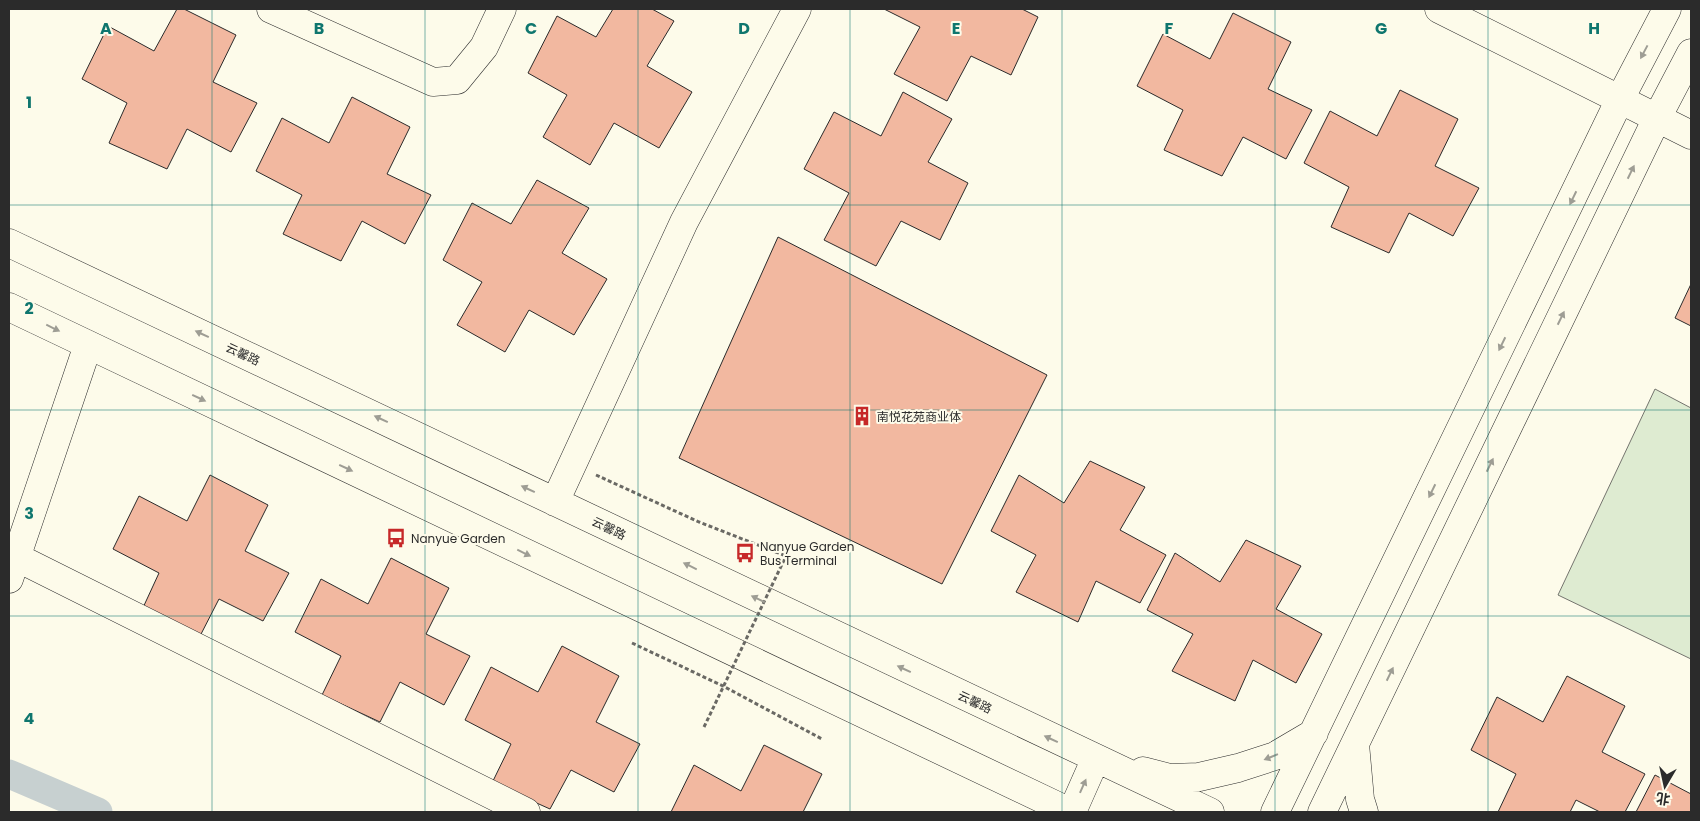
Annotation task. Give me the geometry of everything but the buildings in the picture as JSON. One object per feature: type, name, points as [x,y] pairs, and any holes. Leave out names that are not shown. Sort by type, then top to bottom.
[{"type":"street","points":[[271,9],[433,82],[457,80],[484,48],[502,9]]},
{"type":"street","points":[[555,502],[684,222],[797,9]]},
{"type":"street","points":[[1439,9],[1691,135]]},
{"type":"street","points":[[1275,812],[1620,99],[1667,9]]},
{"type":"street","points":[[1322,812],[1657,118],[1691,53]]},
{"type":"street","name":"云馨路","points":[[9,243],[1095,760],[1210,812]]},
{"type":"street","points":[[9,307],[1071,812],[1095,760],[1170,778],[1199,777],[1238,768],[1275,756],[1314,733]]},
{"type":"street","points":[[88,345],[13,568],[526,812]]},
{"type":"street","points":[[1335,690],[1372,710]]},
{"type":"street","points":[[1355,744],[1360,799],[1364,812]]},
{"type":"path","points":[[572,464],[699,522],[786,556],[704,727]]},
{"type":"path","points":[[632,643],[724,686],[822,738]]},
{"type":"green space","points":[[1655,389],[1691,408],[1691,659],[1558,595]]},
{"type":"waterway","points":[[9,774],[98,812]]},
{"type":"place","name":"南悦花苑商业体","points":[[862,416]]},
{"type":"place","name":"Nanyue Garden","points":[[396,538]]},
{"type":"place","name":"Nanyue Garden Bus Terminal","points":[[745,553]]}]
